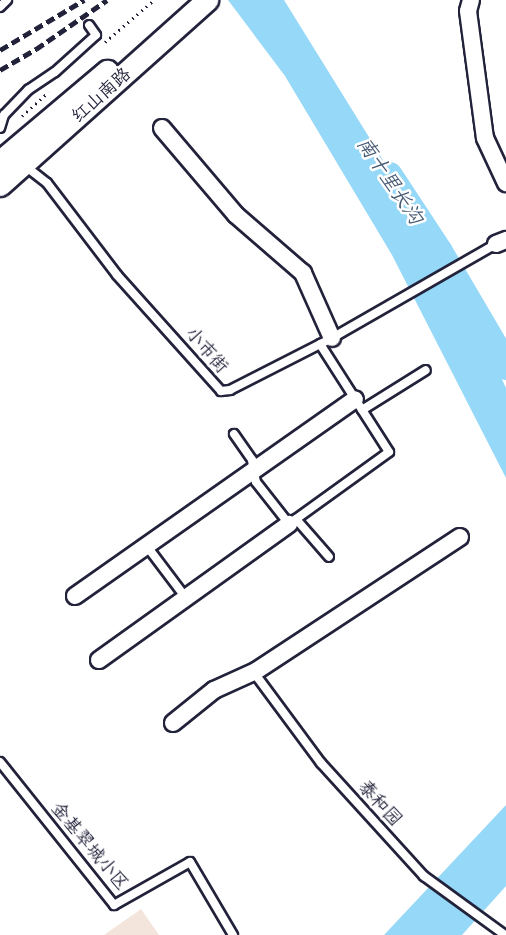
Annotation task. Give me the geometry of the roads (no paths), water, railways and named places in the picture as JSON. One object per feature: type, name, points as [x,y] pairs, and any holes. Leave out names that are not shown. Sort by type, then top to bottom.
[{"type":"street","points":[[471,0],[468,11],[485,138],[506,183]]},
{"type":"street","name":"红山南路","points":[[0,184],[9,157],[199,2]]},
{"type":"street","points":[[162,128],[236,215],[303,273],[326,341]]},
{"type":"street","points":[[75,596],[358,404]]},
{"type":"street","points":[[99,660],[293,521]]},
{"type":"street","points":[[173,723],[214,690],[256,671],[460,537]]},
{"type":"lane","points":[[0,7],[7,0]]},
{"type":"lane","points":[[0,128],[4,115],[28,90],[55,72],[96,35],[89,25]]},
{"type":"lane","name":"小市街","points":[[9,157],[46,183],[117,274],[221,391],[230,390],[326,341],[501,242]]},
{"type":"lane","points":[[293,521],[389,452],[358,404],[326,341]]},
{"type":"lane","points":[[358,404],[426,370]]},
{"type":"lane","points":[[234,434],[252,460],[256,482],[329,557]]},
{"type":"lane","points":[[147,545],[186,598]]},
{"type":"lane","name":"泰和园","points":[[256,671],[264,686],[321,763],[424,876],[505,935]]},
{"type":"lane","name":"金基翠城小区","points":[[0,762],[114,905],[190,862],[233,935]]},
{"type":"water","points":[[228,0],[284,0],[377,150],[472,315],[506,388],[506,478],[392,255],[285,76]]},
{"type":"water","points":[[506,805],[506,886],[462,935],[384,935]]},
{"type":"waterway","name":"南十里长沟","points":[[389,176],[439,252],[506,366]]},
{"type":"railway","points":[[0,50],[84,0]]},
{"type":"railway","points":[[0,70],[36,49],[107,0]]}]
